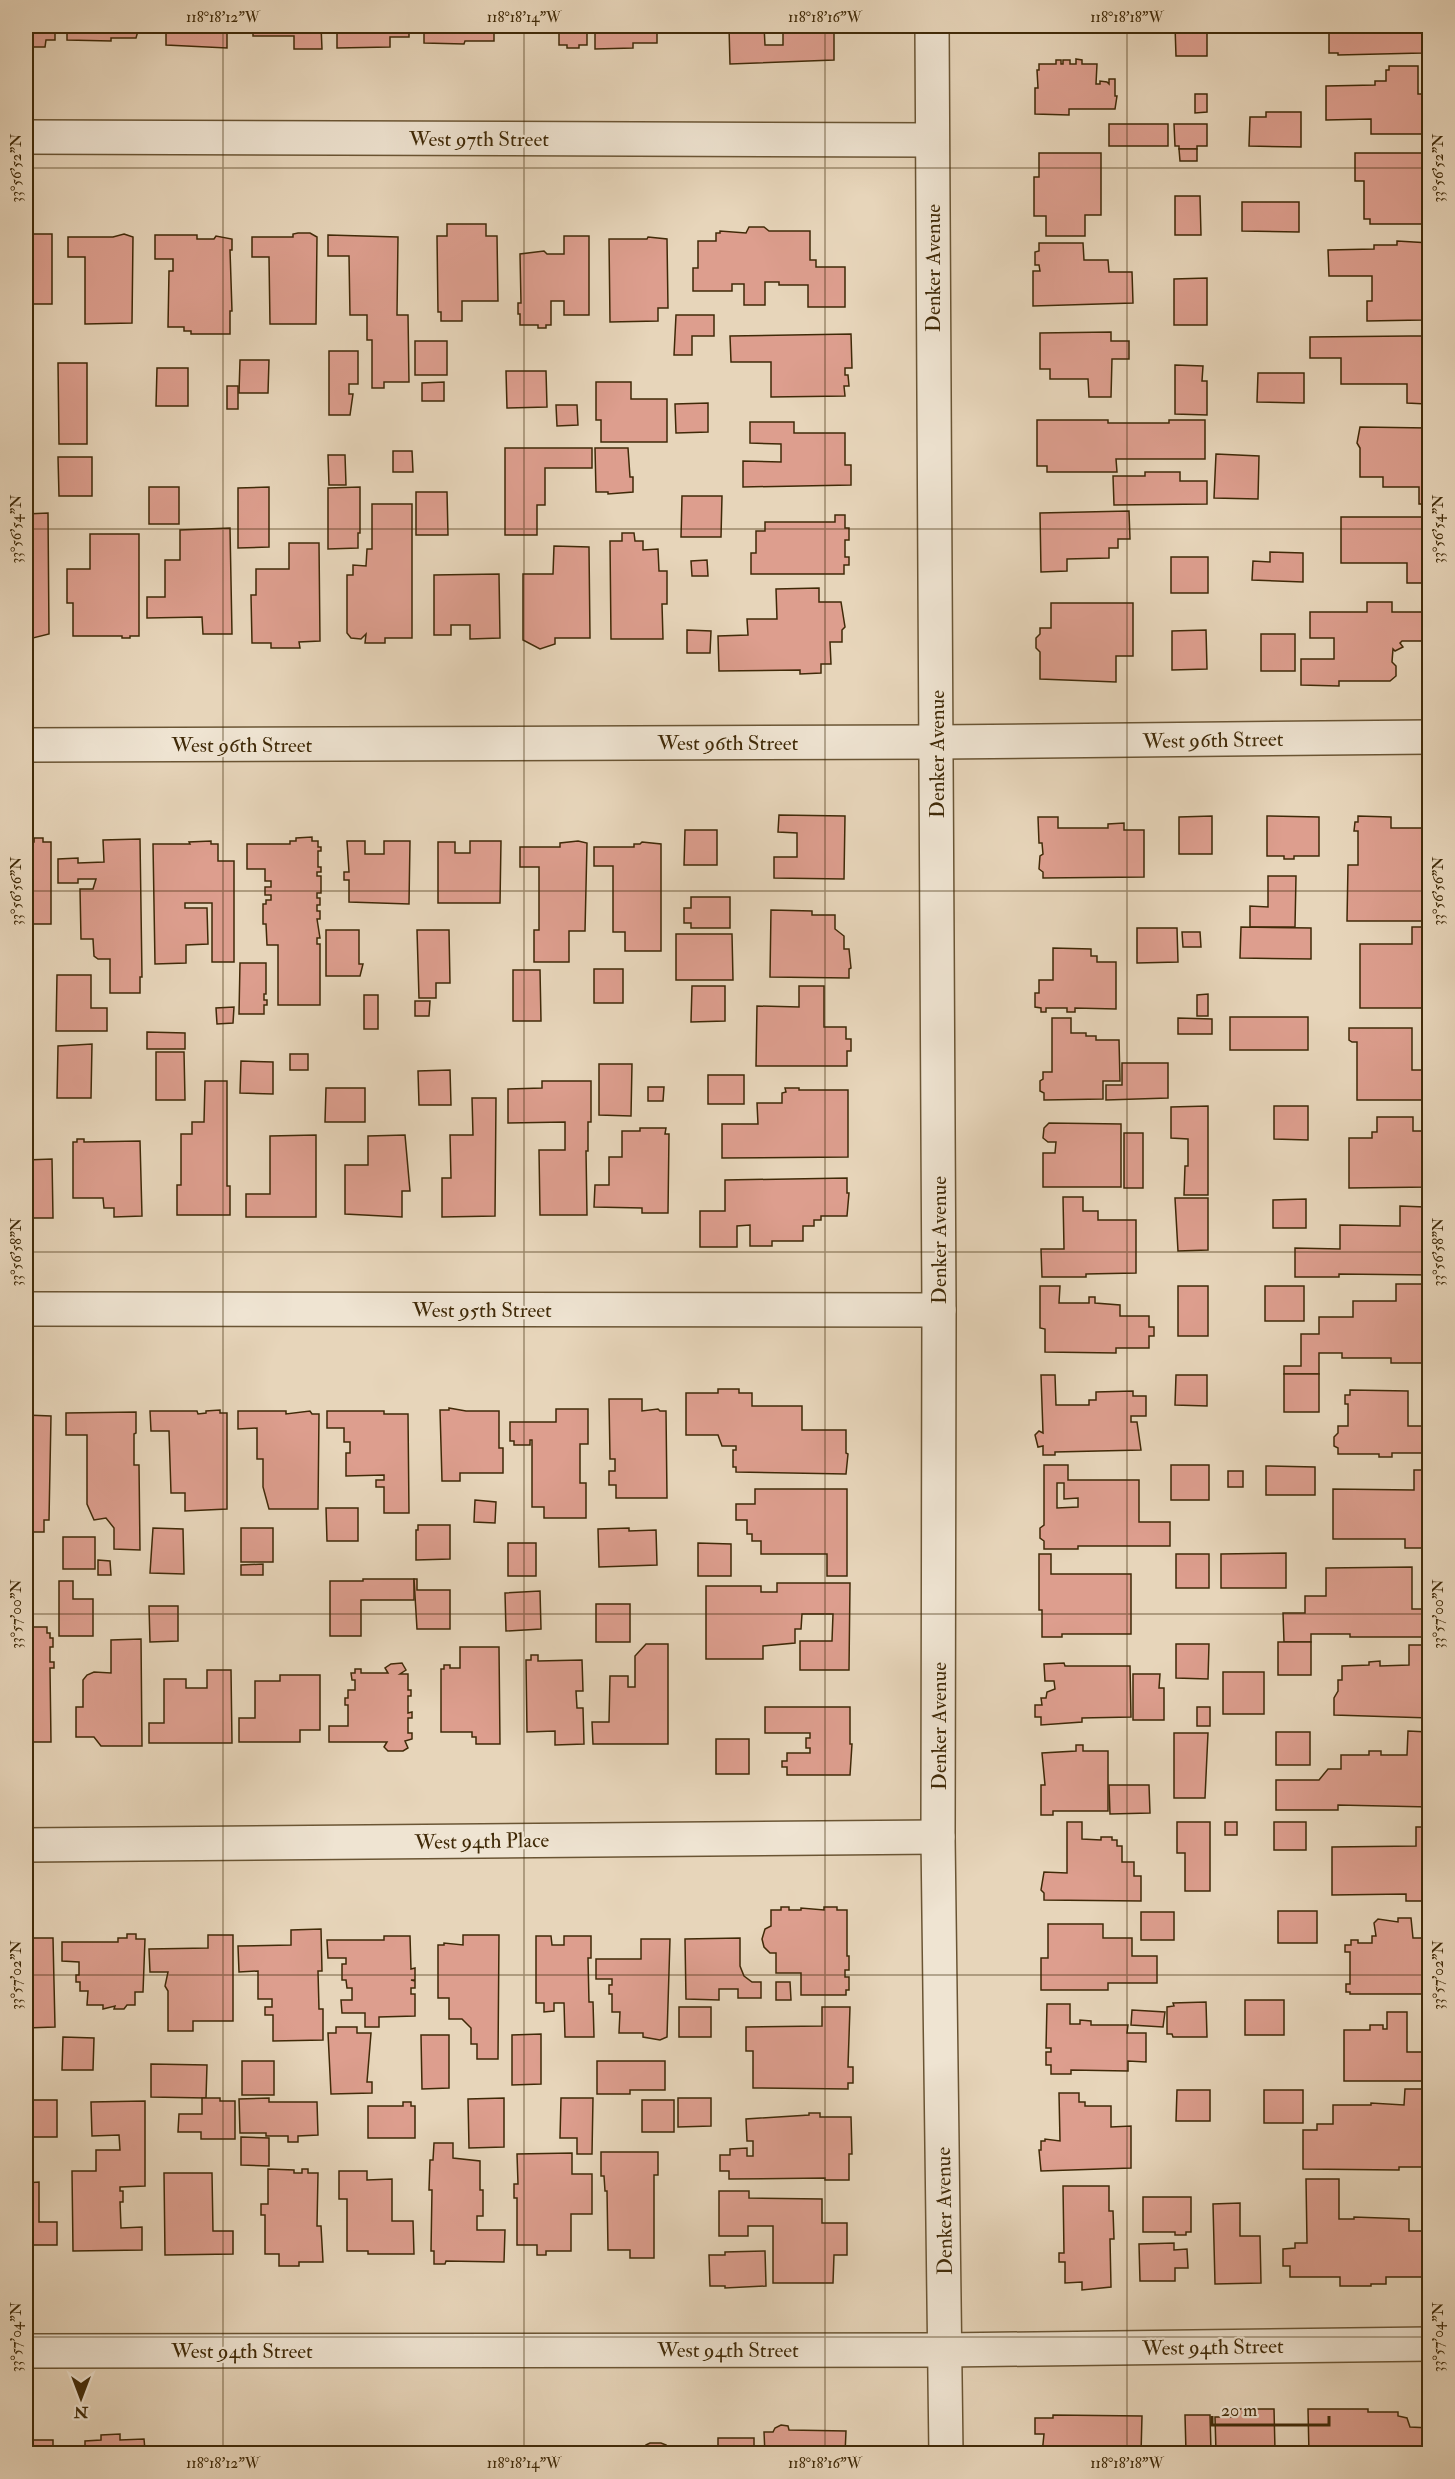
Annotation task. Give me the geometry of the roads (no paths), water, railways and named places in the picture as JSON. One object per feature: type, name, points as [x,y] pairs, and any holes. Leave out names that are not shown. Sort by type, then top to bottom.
[{"type":"street","name":"Denker Avenue","points":[[932,26],[939,1310],[938,1838],[946,2454]]},
{"type":"street","name":"West 97th Street","points":[[26,137],[932,140]]},
{"type":"street","name":"West 96th Street","points":[[26,745],[937,742],[1430,737]]},
{"type":"street","name":"West 95th Street","points":[[26,1309],[939,1310]]},
{"type":"street","name":"West 94th Place","points":[[26,1845],[938,1838]]},
{"type":"street","name":"West 94th Street","points":[[26,2351],[946,2350],[1430,2344]]}]
